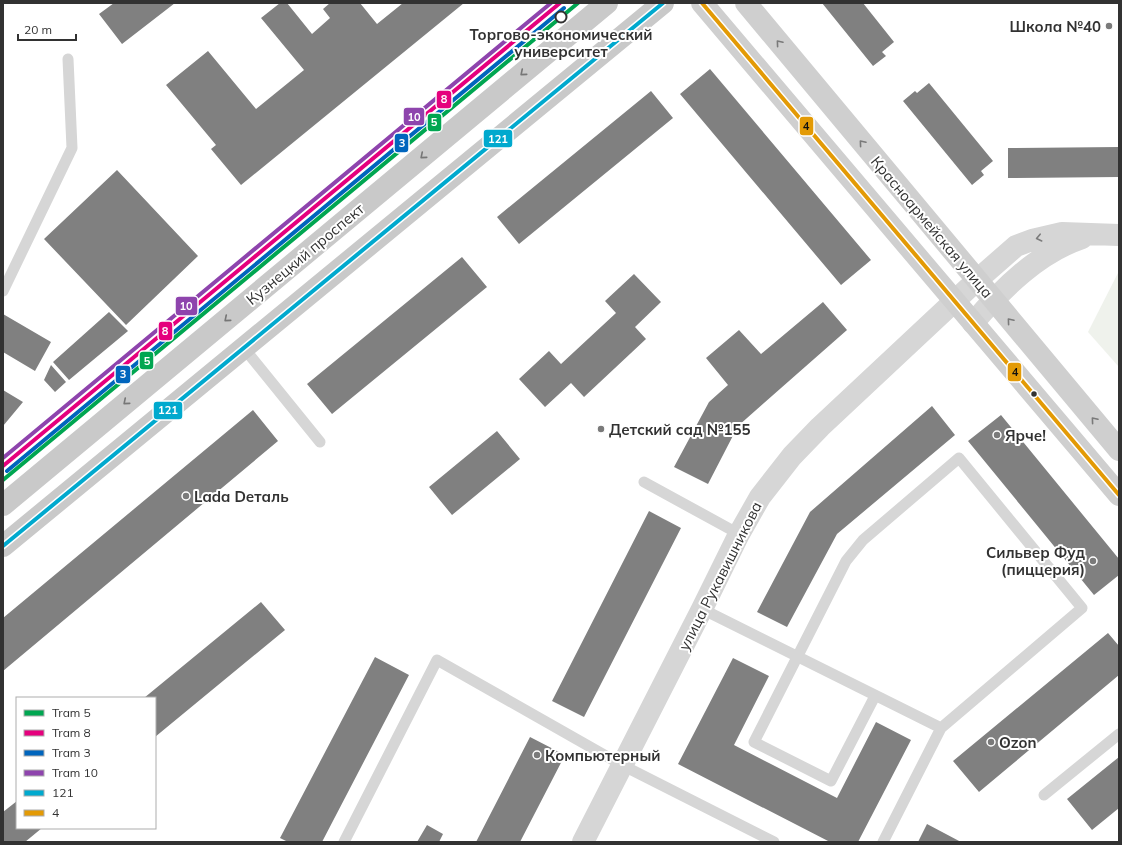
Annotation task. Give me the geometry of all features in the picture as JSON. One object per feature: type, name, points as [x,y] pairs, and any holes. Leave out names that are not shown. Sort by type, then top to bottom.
[{"type":"main road","name":"Кузнецкий проспект","points":[[3,505],[607,3]]},
{"type":"main road","points":[[3,546],[242,347],[663,3]]},
{"type":"main road","name":"Красноармейская улица","points":[[702,3],[1119,495]]},
{"type":"main road","name":"Красноармейская улица","points":[[746,3],[1119,450]]},
{"type":"street","name":"улица Рукавишникова","points":[[583,842],[739,534],[760,497],[792,456],[820,427],[976,280],[1016,246],[1032,240],[1062,233],[1119,235]]},
{"type":"street","points":[[973,323],[993,300],[1042,258],[1072,242],[1095,234]]},
{"type":"lane","points":[[3,291],[72,148],[68,59]]},
{"type":"lane","points":[[242,347],[320,442]]},
{"type":"lane","points":[[875,696],[831,782],[754,742],[846,561],[858,545],[959,458],[1082,608],[941,728],[883,842]]},
{"type":"lane","points":[[644,482],[739,534]]},
{"type":"lane","points":[[702,609],[941,728]]},
{"type":"lane","points":[[344,842],[437,660],[622,765],[774,842]]},
{"type":"lane","points":[[1044,795],[1119,734]]},
{"type":"shaded area","points":[[1119,271],[1119,367],[1088,332]]},
{"type":"building","points":[[114,3],[175,3],[122,44],[99,14]]},
{"type":"building","points":[[280,3],[287,3],[312,34],[330,18],[323,9],[330,3],[360,3],[377,24],[403,3],[464,3],[241,185],[211,149],[216,145],[166,85],[208,51],[256,109],[304,70],[261,18]]},
{"type":"building","points":[[822,3],[863,3],[894,42],[882,52],[886,56],[873,66]]},
{"type":"building","points":[[710,69],[871,260],[841,285],[680,94]]},
{"type":"building","points":[[929,83],[993,161],[981,171],[984,175],[972,185],[903,101],[915,91],[917,93]]},
{"type":"building","points":[[651,91],[673,118],[519,244],[497,217]]},
{"type":"building","points":[[1119,147],[1119,177],[1008,178],[1008,148]]},
{"type":"building","points":[[117,170],[198,256],[126,325],[44,239]]},
{"type":"building","points":[[462,257],[487,287],[332,414],[307,384]]},
{"type":"building","points":[[634,274],[661,302],[635,327],[646,339],[584,397],[571,383],[545,407],[519,379],[549,351],[561,364],[616,313],[605,301]]},
{"type":"building","points":[[823,302],[847,330],[738,426],[708,484],[674,467],[709,402],[728,385],[706,358],[739,330],[761,354]]},
{"type":"building","points":[[109,312],[128,331],[69,380],[53,362]]},
{"type":"building","points":[[3,314],[51,342],[35,371],[3,352]]},
{"type":"building","points":[[51,365],[66,382],[55,392],[44,380]]},
{"type":"building","points":[[3,390],[23,402],[3,426]]},
{"type":"building","points":[[932,406],[955,435],[837,534],[787,627],[757,612],[810,512]]},
{"type":"building","points":[[253,410],[278,441],[3,671],[3,618]]},
{"type":"building","points":[[1001,415],[1119,559],[1119,575],[1094,595],[968,441]]},
{"type":"building","points":[[497,431],[520,459],[452,515],[429,487]]},
{"type":"building","points":[[649,511],[681,528],[584,717],[552,701]]},
{"type":"building","points":[[261,602],[285,630],[156,736],[156,697],[145,697]]},
{"type":"building","points":[[1108,633],[1119,646],[1119,675],[979,792],[953,761]]},
{"type":"building","points":[[375,657],[409,675],[322,842],[288,842],[280,838]]},
{"type":"building","points":[[733,658],[769,676],[734,745],[837,798],[876,722],[911,740],[858,842],[830,842],[678,764]]},
{"type":"building","points":[[530,737],[565,755],[520,842],[476,842]]},
{"type":"building","points":[[1119,757],[1119,808],[1092,830],[1067,799]]},
{"type":"building","points":[[16,802],[16,829],[41,829],[25,842],[3,842],[3,812]]},
{"type":"building","points":[[927,824],[961,842],[918,842]]},
{"type":"building","points":[[427,825],[443,834],[439,842],[417,842]]},
{"type":"tram line","name":"10","points":[[3,458],[551,3]]},
{"type":"tram line","name":"8","points":[[3,466],[560,3]]},
{"type":"tram line","name":"5","points":[[3,480],[578,3]]},
{"type":"tram line","name":"3","points":[[7,471],[564,8]]},
{"type":"transit line","name":"121","points":[[3,546],[663,3]]},
{"type":"transit line","name":"4","points":[[702,3],[1119,495]]},
{"type":"place","name":"Торгово-экономический университет","points":[[561,17]]},
{"type":"place","name":"Школа №40","points":[[1109,26]]},
{"type":"place","name":"Детский сад №155","points":[[601,429]]},
{"type":"place","name":"Ярче!","points":[[997,435]]},
{"type":"place","name":"Lada Dеталь","points":[[186,496]]},
{"type":"place","name":"Сильвер Фуд (пиццерия)","points":[[1093,561]]},
{"type":"place","name":"Ozon","points":[[991,742]]},
{"type":"place","name":"Компьютерный","points":[[537,755]]}]
